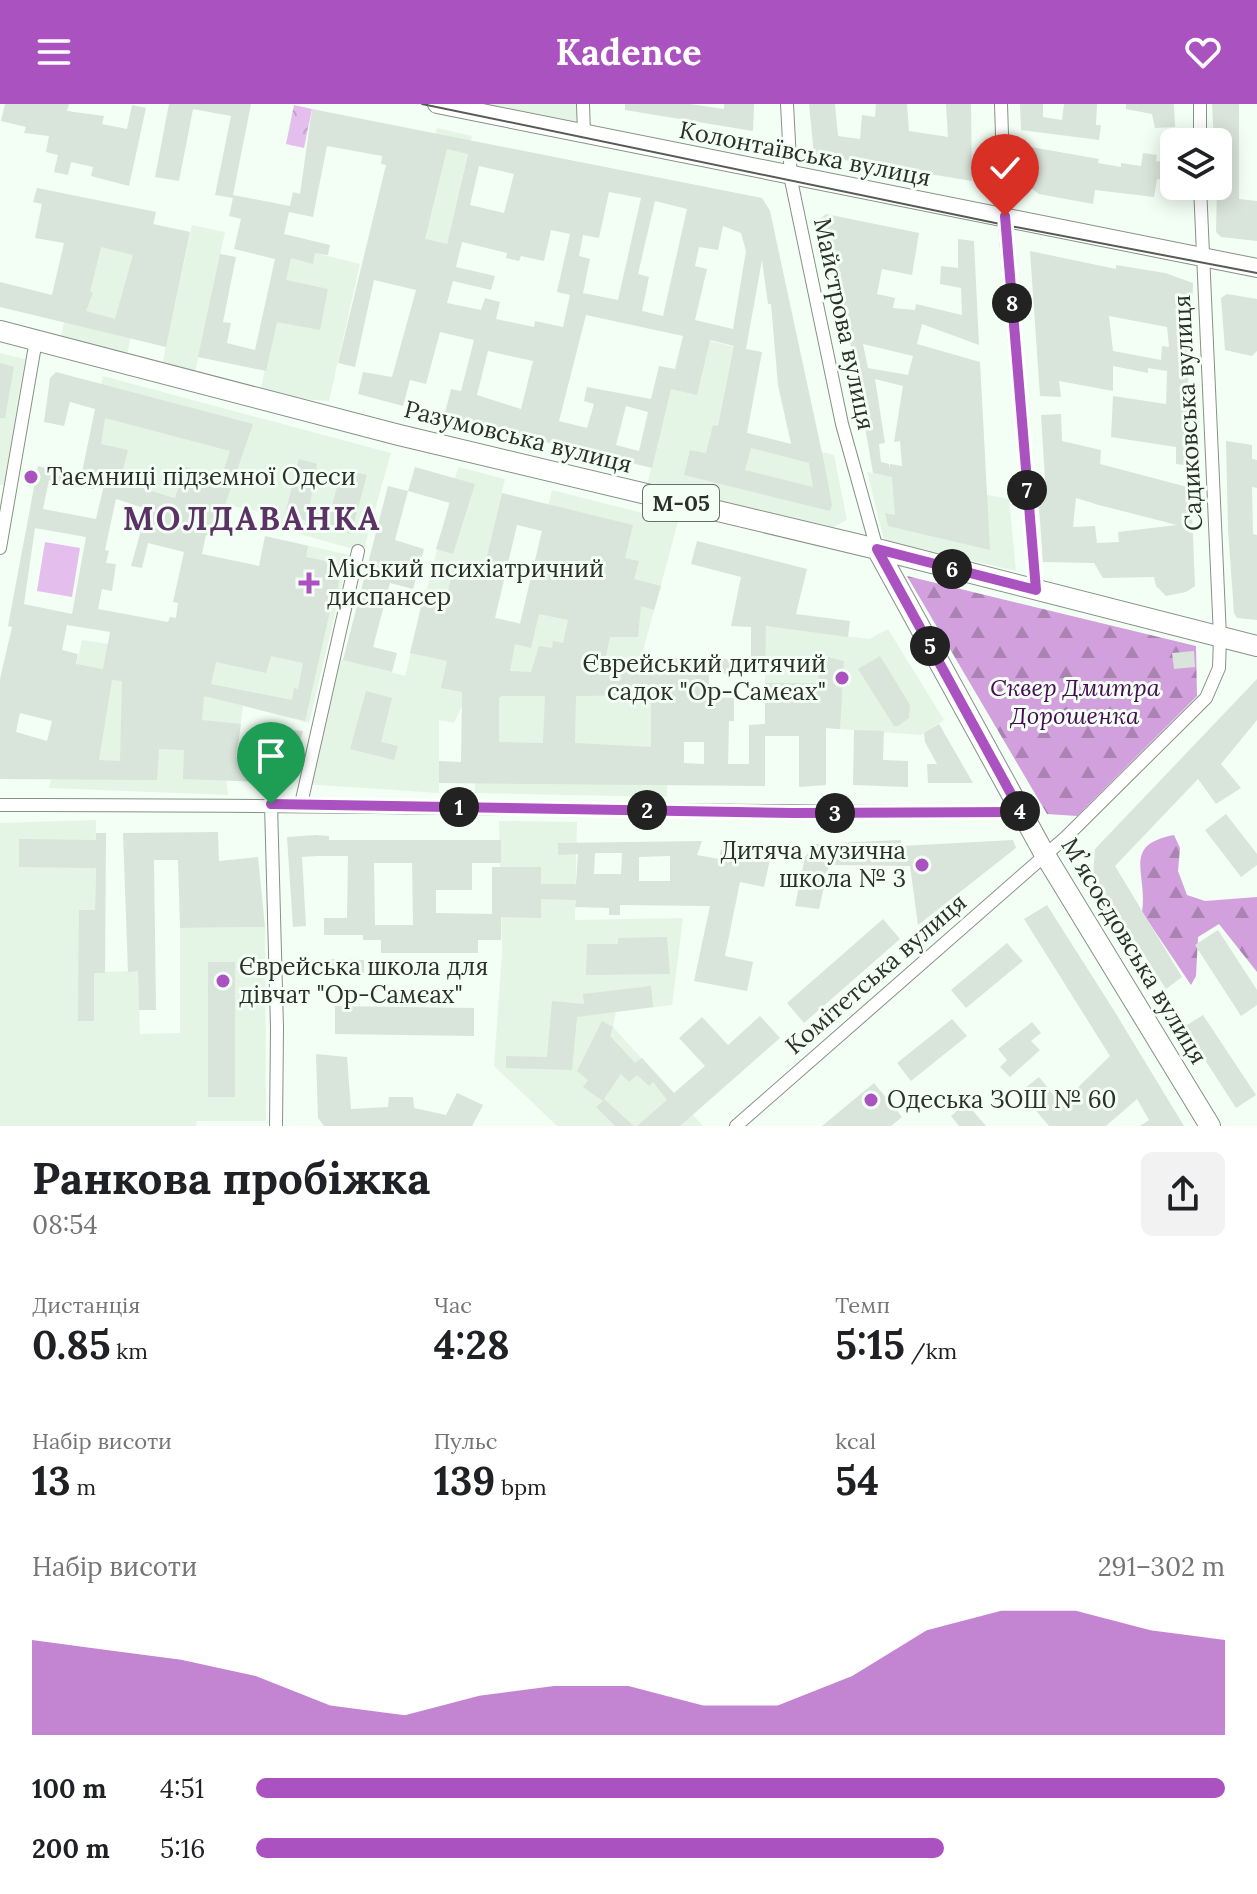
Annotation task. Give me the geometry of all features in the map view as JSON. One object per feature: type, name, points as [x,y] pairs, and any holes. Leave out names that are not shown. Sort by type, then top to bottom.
[{"type":"main road","name":"Колонтаївська вулиця","points":[[437,104],[1257,268]]},
{"type":"main road","name":"Разумовська вулиця","points":[[0,331],[428,442],[877,549],[1257,646]]},
{"type":"main road","name":"Мʼясоєдовська вулиця","points":[[877,549],[1045,855],[1210,1126]]},
{"type":"street","points":[[583,104],[584,134]]},
{"type":"street","name":"Майстрова вулиця","points":[[787,104],[791,175],[842,424],[877,549]]},
{"type":"street","points":[[1001,104],[1005,220],[1036,590]]},
{"type":"street","points":[[1200,104],[1200,128]]},
{"type":"street","name":"Садиковська вулиця","points":[[1200,200],[1220,637]]},
{"type":"street","points":[[0,548],[4,504],[36,340]]},
{"type":"street","points":[[301,804],[358,551]]},
{"type":"street","points":[[1045,855],[1206,698],[1219,668],[1220,637]]},
{"type":"street","points":[[271,804],[277,1028],[276,1126]]},
{"type":"street","points":[[0,805],[301,804],[793,813],[1021,812]]},
{"type":"street","name":"Комітетська вулиця","points":[[736,1126],[1045,855]]},
{"type":"shaded area","points":[[483,104],[581,104],[578,123]]},
{"type":"shaded area","points":[[437,128],[472,136],[447,244],[442,264],[402,269]]},
{"type":"shaded area","points":[[94,200],[156,212],[126,360],[59,343]]},
{"type":"shaded area","points":[[192,225],[225,232],[194,378],[161,370]]},
{"type":"shaded area","points":[[293,247],[360,264],[329,401],[259,396]]},
{"type":"shaded area","points":[[684,334],[734,347],[731,429],[834,455],[847,520],[833,527],[647,485]]},
{"type":"shaded area","points":[[0,353],[25,359],[4,485],[0,485]]},
{"type":"shaded area","points":[[103,376],[391,453],[363,552],[269,525],[272,514],[228,505],[226,513],[107,477],[104,485],[81,477]]},
{"type":"shaded area","points":[[458,467],[505,479],[474,613],[520,623],[552,490],[678,522],[637,673],[667,698],[667,797],[475,793],[473,706],[462,706],[454,723],[439,720],[439,793],[304,784],[337,658],[405,676]]},
{"type":"shaded area","points":[[867,472],[1009,499],[1016,571],[884,540]]},
{"type":"shaded area","points":[[284,540],[349,555],[309,723],[243,706],[238,744],[226,780],[228,795],[49,788],[82,640],[194,657],[272,597]]},
{"type":"shaded area","name":"Єврейський дитячий садок \"Ор-Самєах\"","points":[[751,624],[869,639],[888,629],[944,720],[921,735],[826,728],[819,705],[818,683],[765,683],[765,674],[751,674]]},
{"type":"shaded area","points":[[96,820],[95,972],[138,971],[140,1034],[180,1033],[180,928],[265,927],[266,1121],[197,1121],[196,1126],[0,1126],[0,823]]},
{"type":"shaded area","points":[[499,821],[577,822],[575,920],[683,918],[672,1005],[616,1012],[613,1027],[703,1126],[557,1126],[494,1066],[502,952]]},
{"type":"green space","points":[[294,105],[312,109],[304,148],[286,144]]},
{"type":"green space","points":[[45,542],[80,548],[72,597],[37,591]]},
{"type":"green space","name":"Сквер Дмитра Дорошенка","points":[[907,576],[1196,646],[1197,696],[1077,816],[1047,814]]},
{"type":"green space","points":[[1174,835],[1180,848],[1178,871],[1187,895],[1205,901],[1257,897],[1257,972],[1219,924],[1198,937],[1196,976],[1191,985],[1142,912],[1142,853],[1147,846]]},
{"type":"building","points":[[5,104],[69,104],[67,111],[104,116],[102,124],[127,129],[132,105],[146,108],[129,186],[91,176],[93,167],[71,162],[68,175],[54,172],[58,155],[46,152],[49,136],[24,133],[26,127],[1,121]]},
{"type":"building","points":[[169,104],[194,104],[179,181],[155,177]]},
{"type":"building","points":[[194,104],[251,104],[233,195],[290,206],[293,192],[300,194],[312,109],[762,198],[770,211],[824,462],[832,505],[830,511],[684,475],[690,450],[706,453],[713,425],[718,426],[734,346],[710,340],[697,395],[671,389],[652,468],[444,417],[451,389],[461,391],[474,340],[440,332],[426,384],[410,380],[403,406],[358,394],[363,372],[392,377],[416,290],[374,280],[355,367],[338,363],[386,165],[381,164],[382,156],[327,146],[313,217],[289,212],[284,234],[330,245],[328,255],[315,253],[313,264],[291,258],[286,280],[328,289],[320,330],[277,322],[266,371],[198,357],[220,254],[236,257],[223,322],[231,323],[227,343],[255,350],[275,259],[234,249],[241,219],[229,216],[233,198],[215,195],[231,116],[193,109]],"holes":[[[447,149],[468,154],[447,244],[425,239]],[[479,166],[514,174],[504,213],[470,205]],[[609,192],[641,198],[618,300],[583,293],[590,259],[579,256],[583,235],[599,238]],[[655,201],[687,209],[663,316],[642,311],[649,277],[638,274]],[[723,226],[741,233],[746,251],[733,329],[695,320],[707,269],[695,266],[699,247],[718,250]],[[551,230],[570,234],[557,292],[570,295],[563,327],[535,321],[534,327],[496,319],[500,302],[485,298],[481,310],[447,303],[453,281],[491,290],[495,276],[456,267],[462,242],[507,253],[506,258],[519,261],[521,256],[544,261]],[[762,260],[768,304],[771,304],[778,385],[791,444],[747,433],[762,352],[746,349]],[[586,315],[683,336],[675,369],[659,366],[651,399],[587,387],[584,401],[594,404],[587,428],[559,421]],[[488,351],[533,361],[521,409],[477,395]],[[626,406],[648,412],[639,451],[616,445]],[[751,448],[809,463],[813,487],[745,470]]]},
{"type":"building","points":[[625,104],[690,104],[724,109],[724,104],[754,104],[753,131],[625,110]]},
{"type":"building","points":[[809,104],[835,104],[838,136],[860,139],[862,115],[875,117],[876,104],[907,104],[909,131],[948,137],[946,104],[971,104],[972,181],[814,155]]},
{"type":"building","points":[[1020,104],[1043,104],[1043,117],[1062,120],[1064,104],[1097,104],[1096,125],[1101,125],[1099,140],[1021,130]]},
{"type":"building","points":[[1126,104],[1174,104],[1175,127],[1155,128],[1152,114],[1126,109]]},
{"type":"building","points":[[1212,104],[1239,104],[1239,199],[1257,201],[1257,241],[1221,237],[1216,232],[1217,200],[1232,200],[1232,128],[1213,128]]},
{"type":"building","points":[[1025,146],[1099,159],[1098,163],[1121,167],[1121,163],[1141,166],[1143,153],[1157,155],[1160,179],[1157,179],[1154,197],[1095,190],[1093,204],[1039,194],[1024,183],[1021,153],[1024,153]]},
{"type":"building","points":[[37,188],[156,212],[153,224],[190,232],[166,347],[0,307],[0,282],[52,295],[64,243],[35,238],[42,204],[33,202]],"holes":[[[101,247],[133,255],[115,319],[86,311],[93,293],[90,292]]]},
{"type":"building","points":[[826,214],[919,233],[912,275],[882,269],[877,294],[895,298],[893,308],[915,310],[916,304],[962,315],[961,288],[940,284],[941,266],[958,268],[958,239],[974,241],[979,345],[922,324],[917,344],[980,362],[990,550],[888,526],[885,513],[895,515],[892,477],[873,473],[847,323],[839,289],[834,288],[819,220]],"holes":[[[863,344],[913,356],[908,375],[868,368]],[[875,379],[903,386],[894,442],[900,441],[902,466],[890,464],[890,469],[889,464],[881,462],[879,444],[885,443]]]},
{"type":"building","points":[[1030,251],[1116,269],[1116,265],[1165,273],[1193,283],[1192,313],[1186,312],[1191,466],[1176,464],[1176,447],[1111,437],[1113,396],[1166,404],[1167,371],[1148,368],[1148,373],[1113,366],[1113,391],[1059,381],[1061,397],[1040,396]],"holes":[[[1109,316],[1167,327],[1169,347],[1162,346],[1161,360],[1113,351]]]},
{"type":"building","points":[[1227,294],[1257,299],[1257,351],[1252,356],[1225,350],[1221,298]]},
{"type":"building","points":[[0,363],[14,367],[5,418],[0,418]]},
{"type":"building","points":[[56,372],[253,424],[214,537],[206,535],[202,554],[259,566],[265,536],[308,546],[306,557],[340,564],[338,589],[335,589],[305,721],[204,696],[202,720],[241,724],[236,757],[271,759],[275,728],[303,731],[288,783],[183,779],[184,750],[159,749],[157,780],[0,779],[0,679],[12,627],[8,626],[38,466],[81,477],[95,409],[70,402],[64,426],[44,422],[50,378]],"holes":[[[105,418],[230,451],[221,478],[185,467],[175,498],[120,481],[128,450],[101,444]],[[49,480],[94,489],[95,482],[104,485],[96,519],[43,509]],[[116,499],[147,509],[131,566],[142,568],[148,543],[184,552],[173,602],[178,603],[176,618],[170,617],[168,622],[98,609],[102,589],[112,591],[116,564],[106,563],[109,551],[105,550]],[[35,528],[86,537],[72,614],[24,604]],[[67,625],[110,632],[103,669],[76,664],[78,654],[62,650]],[[271,656],[303,663],[298,689],[294,688],[292,700],[211,684],[216,662],[266,673]],[[112,680],[122,681],[120,761],[99,760]],[[20,713],[52,721],[47,741],[16,732]]]},
{"type":"building","points":[[1061,414],[1062,441],[1101,450],[1100,464],[1191,488],[1195,586],[1186,592],[1166,596],[1156,586],[1154,577],[1103,578],[1094,563],[1043,562],[1038,492],[1046,495],[1041,415]],"holes":[[[1076,498],[1177,525],[1118,532],[1119,542],[1097,543],[1095,526],[1073,527]]]},
{"type":"building","points":[[1226,441],[1252,445],[1252,459],[1257,460],[1257,488],[1252,487],[1253,534],[1257,535],[1257,620],[1237,618],[1234,613]]},
{"type":"building","points":[[299,459],[317,464],[307,521],[285,514]]},
{"type":"building","points":[[415,467],[475,484],[453,554],[436,549],[450,503],[408,491]]},
{"type":"building","points":[[342,469],[367,475],[351,534],[326,527]]},
{"type":"building","points":[[388,486],[408,491],[395,540],[424,549],[413,589],[390,583],[373,647],[397,653],[392,672],[343,660]]},
{"type":"building","points":[[502,493],[633,525],[625,558],[639,561],[634,579],[661,586],[654,610],[641,606],[638,637],[610,637],[603,670],[674,674],[674,658],[751,659],[751,627],[731,626],[741,577],[691,564],[697,541],[807,569],[796,614],[850,621],[848,637],[766,626],[765,674],[709,674],[709,697],[734,698],[734,721],[729,721],[728,764],[749,764],[749,725],[765,724],[765,683],[818,683],[820,655],[844,661],[840,729],[826,728],[826,785],[799,787],[799,736],[765,736],[765,786],[439,783],[439,761],[461,762],[462,692],[441,688],[447,661],[410,653],[425,590],[447,595],[453,570],[482,577]],"holes":[[[517,525],[542,531],[520,624],[495,618]],[[539,614],[568,620],[563,643],[553,641],[552,648],[539,646],[531,672],[510,671],[515,644],[531,648]],[[651,695],[651,747],[575,743],[576,696]],[[545,696],[543,743],[499,742],[499,698]],[[684,742],[704,742],[704,764],[684,763]]]},
{"type":"building","points":[[1194,651],[1195,667],[1174,669],[1172,653]]},
{"type":"building","points":[[880,656],[910,705],[909,718],[898,726],[894,726],[858,669]]},
{"type":"building","points":[[1257,679],[1257,720],[1221,764],[1241,788],[1216,804],[1198,779],[1115,866],[1182,977],[1166,989],[1093,875],[1095,849]]},
{"type":"building","points":[[366,691],[392,698],[381,742],[398,746],[394,760],[350,749]]},
{"type":"building","points":[[939,724],[973,783],[928,783],[927,764],[937,764],[925,742],[924,733]]},
{"type":"building","points":[[854,730],[884,731],[883,760],[908,761],[908,787],[853,785]]},
{"type":"building","points":[[1226,814],[1257,854],[1257,865],[1241,877],[1205,830]]},
{"type":"building","points":[[218,832],[219,861],[258,857],[265,927],[180,928],[178,860],[154,860],[156,1010],[139,1010],[138,971],[128,972],[123,833]]},
{"type":"building","points":[[96,833],[106,833],[105,973],[94,973],[94,1021],[78,1021],[79,910],[95,910],[96,868],[19,867],[19,839],[96,840]]},
{"type":"building","points":[[316,835],[329,836],[329,840],[501,840],[501,863],[472,863],[472,890],[436,890],[436,913],[492,914],[492,867],[541,867],[541,884],[576,884],[578,854],[558,855],[558,843],[702,841],[697,855],[719,859],[721,849],[770,859],[764,887],[740,882],[725,956],[753,962],[747,991],[694,981],[710,906],[620,905],[620,915],[609,915],[609,908],[575,907],[576,900],[541,899],[541,918],[501,917],[501,940],[478,940],[478,953],[381,953],[381,940],[363,940],[363,935],[324,935],[324,918],[347,918],[348,856],[317,856],[302,857],[306,926],[293,927],[287,837]],"holes":[[[595,853],[622,853],[621,874],[594,874]],[[670,856],[670,881],[639,881],[639,857]],[[374,863],[412,863],[413,925],[375,925]]]},
{"type":"building","points":[[901,840],[901,846],[1013,840],[1016,848],[918,925],[910,866],[835,865],[828,869],[819,909],[795,906],[805,857],[815,844]]},
{"type":"building","points":[[1047,905],[1184,1126],[1140,1126],[1149,1120],[1137,1099],[1106,1126],[1049,1126],[1020,1092],[1039,1077],[1061,1104],[1110,1056],[1024,919]]},
{"type":"building","points":[[883,919],[900,939],[804,1023],[787,1003]]},
{"type":"building","points":[[1218,930],[1257,990],[1257,1005],[1241,1016],[1195,945]]},
{"type":"building","points":[[667,937],[670,974],[586,975],[587,944],[618,944],[618,938]]},
{"type":"building","points":[[1007,943],[1023,961],[966,1008],[951,990]]},
{"type":"building","points":[[328,959],[364,960],[364,973],[328,972]]},
{"type":"building","points":[[208,962],[235,962],[235,1097],[208,1097]]},
{"type":"building","points":[[651,986],[653,1007],[577,1017],[572,1070],[506,1068],[506,1056],[547,1057],[552,1001],[584,1004],[583,994]]},
{"type":"building","points":[[335,1006],[474,1008],[474,1036],[335,1034]]},
{"type":"building","points":[[1203,1015],[1256,1095],[1236,1108],[1184,1027]]},
{"type":"building","points":[[760,1016],[780,1038],[680,1126],[637,1126],[667,1100],[653,1082],[649,1086],[637,1075],[629,1082],[621,1074],[604,1099],[634,1126],[615,1126],[596,1107],[603,1101],[583,1087],[588,1080],[577,1071],[602,1021],[613,1027],[610,1036],[635,1063],[642,1058],[674,1093],[705,1066],[679,1038],[702,1017],[728,1045]]},
{"type":"building","points":[[952,1019],[967,1036],[911,1081],[897,1063]]},
{"type":"building","points":[[1032,1022],[1041,1033],[1031,1041],[1040,1050],[1010,1077],[1000,1067],[1007,1060],[998,1049]]},
{"type":"building","points":[[316,1054],[347,1057],[351,1109],[388,1107],[389,1097],[413,1097],[414,1108],[446,1115],[457,1093],[483,1105],[472,1126],[324,1126],[318,1118]]},
{"type":"building","name":"Одеська ЗОШ № 60","points":[[874,1083],[902,1117],[891,1126],[822,1126]]},
{"type":"building","points":[[970,1100],[977,1107],[973,1111],[986,1126],[959,1126],[951,1116]]},
{"type":"tram line","points":[[422,104],[1005,225],[1257,273]]},
{"type":"place","name":"Таємниці підземної Одеси","points":[[31,477]]},
{"type":"place","name":"Міський психіатричний диспансер","points":[[309,583]]},
{"type":"place","name":"Єврейський дитячий садок \"Ор-Самєах\"","points":[[842,678]]},
{"type":"place","name":"Дитяча музична школа № 3","points":[[922,865]]},
{"type":"place","name":"Єврейська школа для дівчат \"Ор-Самєах\"","points":[[223,981]]},
{"type":"place","name":"Одеська ЗОШ № 60","points":[[871,1100]]},
{"type":"district","name":"МОЛДАВАНКА","points":[[252,519]]},
{"type":"route","points":[[271,804],[793,813],[1021,812],[877,549],[1036,590],[1005,216]]}]
